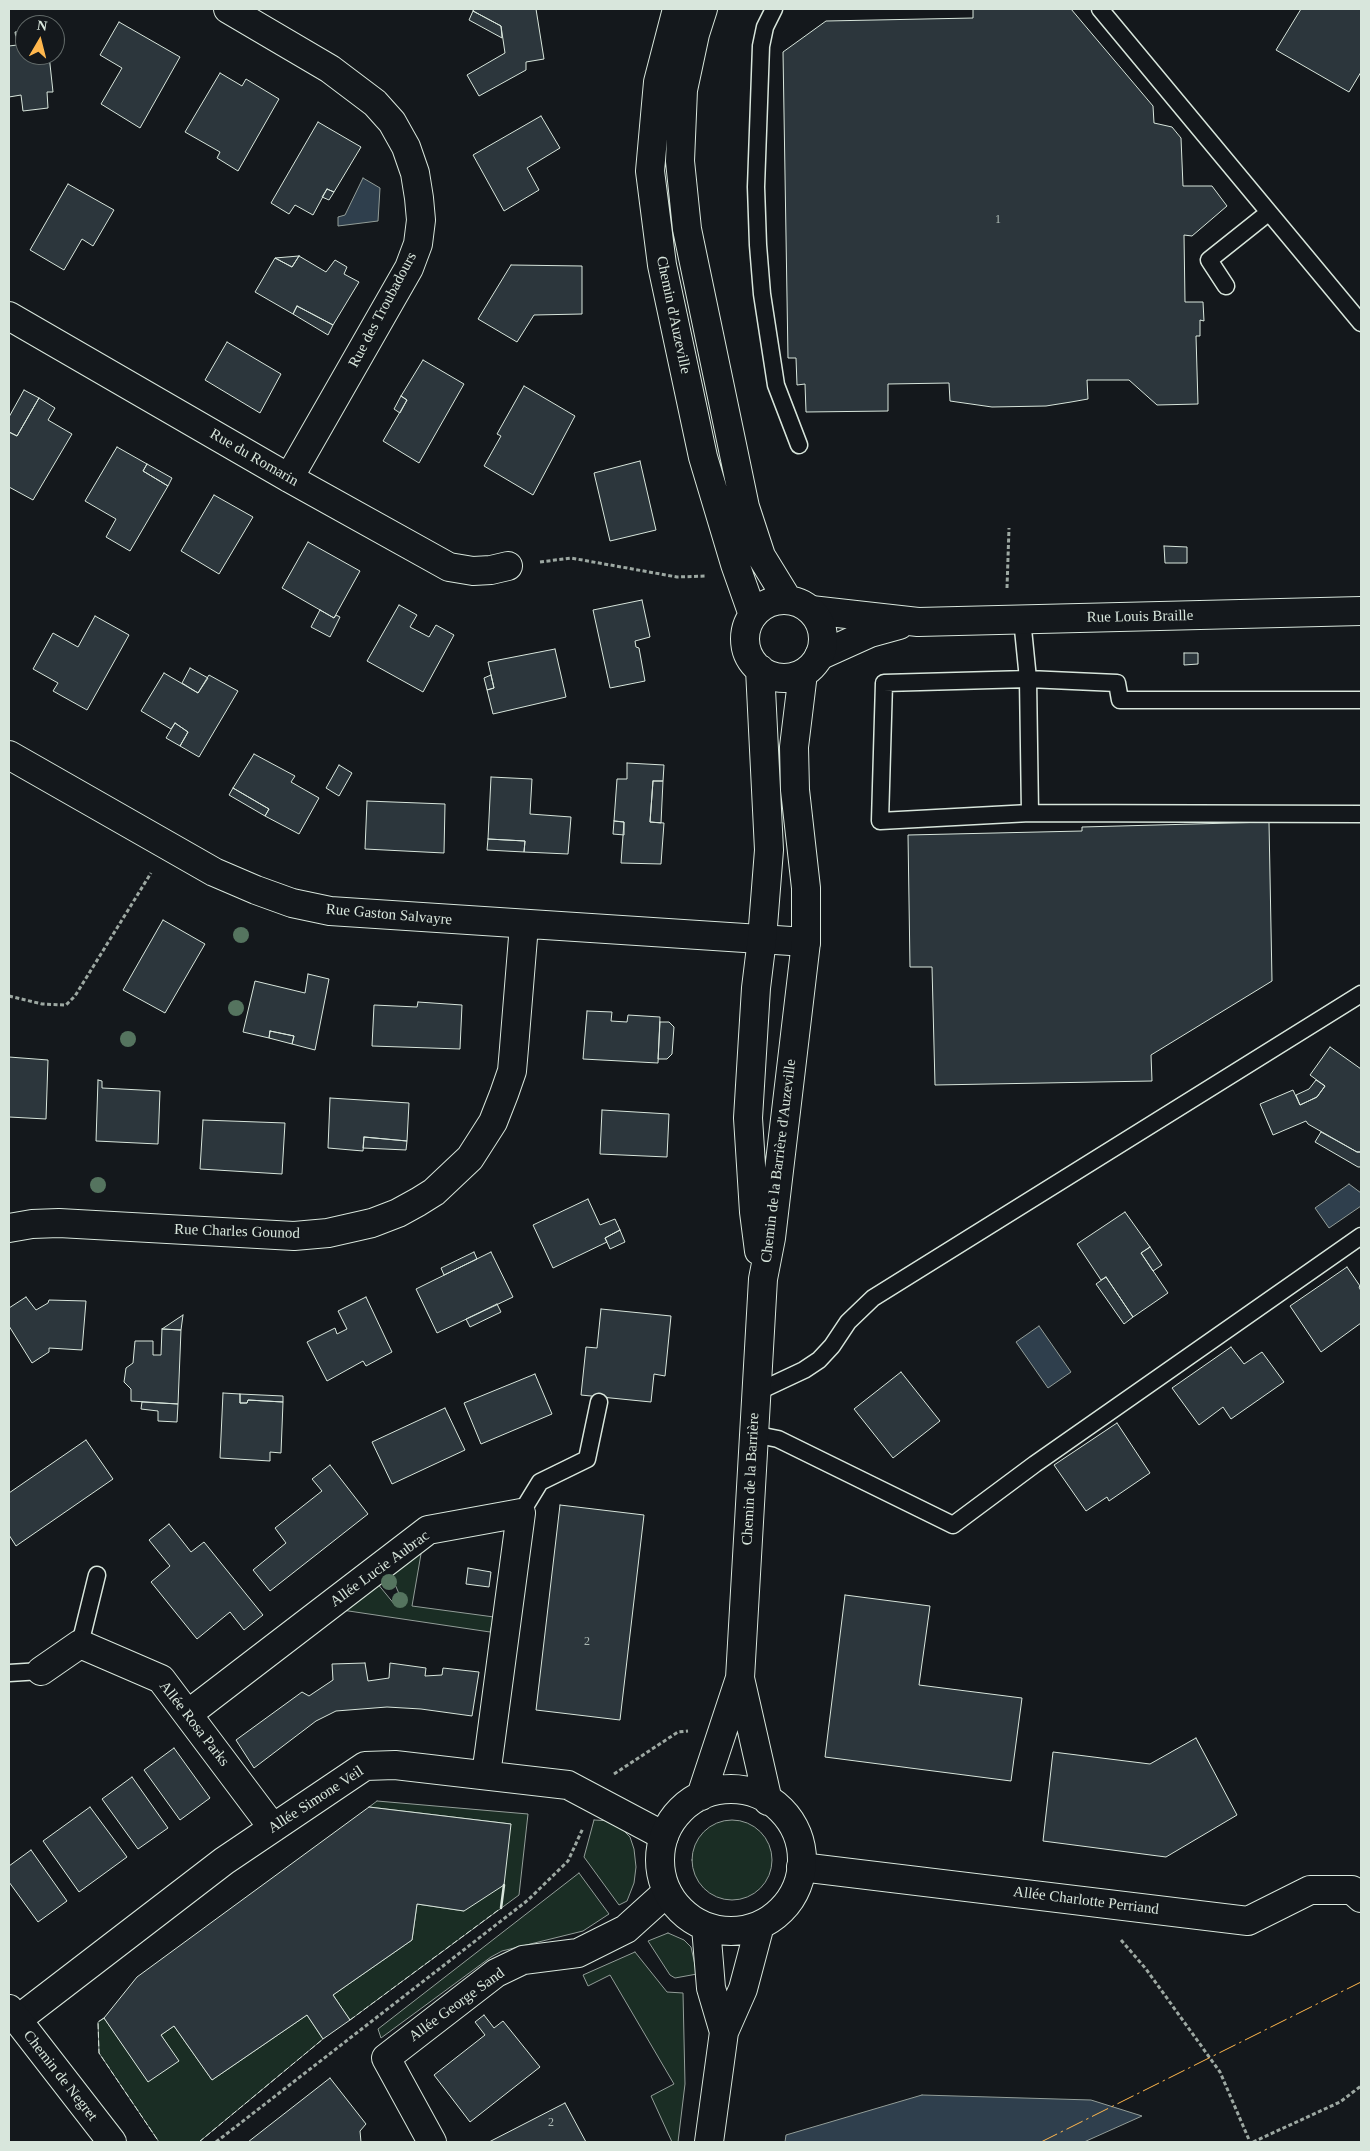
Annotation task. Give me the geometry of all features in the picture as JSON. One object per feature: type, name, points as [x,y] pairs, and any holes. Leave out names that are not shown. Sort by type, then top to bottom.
[{"type":"street","name":"Rue des Troubadours","points":[[228,9],[330,69],[375,103],[392,122],[406,147],[415,173],[420,198],[421,220],[418,244],[409,268],[289,478]]},
{"type":"street","name":"Chemin d'Auzeville","points":[[676,9],[658,82],[650,171],[662,265],[703,457],[735,564],[753,616]]},
{"type":"street","name":"Chemin d'Auzeville","points":[[703,9],[694,34],[683,90],[680,161],[687,228],[745,507],[761,556],[799,605]]},
{"type":"street","name":"Rue du Romarin","points":[[9,316],[289,478],[449,567],[472,571],[492,570],[508,566]]},
{"type":"street","points":[[774,601],[799,605],[819,621],[823,633],[823,644],[811,664],[792,676],[770,675],[760,669],[748,653],[745,643],[747,629],[753,616],[762,606],[774,601]]},
{"type":"street","name":"Rue Louis Braille","points":[[799,605],[918,622],[1361,611]]},
{"type":"street","name":"Rue Louis Braille","points":[[811,664],[870,632],[918,622]]},
{"type":"street","name":"Chemin de la Barrière d'Auzeville","points":[[763,1279],[772,1228],[806,942],[806,888],[795,790],[794,747],[811,664]]},
{"type":"street","name":"Chemin de la Barrière d'Auzeville","points":[[760,669],[769,850],[756,988],[748,1118],[754,1212],[763,1279]]},
{"type":"street","name":"Rue Gaston Salvayre","points":[[9,755],[214,872],[292,903],[330,912],[806,942]]},
{"type":"street","name":"Rue Charles Gounod","points":[[9,1228],[32,1224],[59,1223],[294,1236],[350,1229],[398,1213],[418,1202],[434,1192],[470,1158],[493,1122],[504,1094],[512,1071],[514,1056],[524,925]]},
{"type":"street","name":"Chemin de la Barrière","points":[[701,1796],[740,1678],[763,1279]]},
{"type":"street","points":[[486,1776],[521,1513]]},
{"type":"street","name":"Allée Lucie Aubrac","points":[[188,1714],[428,1530],[521,1513]]},
{"type":"street","points":[[41,1671],[80,1644]]},
{"type":"street","name":"Allée Rosa Parks","points":[[80,1644],[161,1679],[273,1828]]},
{"type":"street","name":"Chemin de la Barrière","points":[[740,1678],[768,1801]]},
{"type":"street","name":"Allée Simone Veil","points":[[13,2015],[224,1861],[364,1766],[395,1765],[568,1785],[664,1836]]},
{"type":"street","points":[[719,1790],[737,1790],[755,1794],[768,1801],[786,1815],[795,1830],[801,1848],[802,1867],[798,1885],[789,1901],[776,1915],[760,1925],[743,1930],[724,1931],[706,1927],[690,1918],[676,1906],[668,1892],[661,1872],[660,1854],[664,1836],[672,1819],[685,1806],[701,1796],[719,1790]]},
{"type":"street","name":"Allée Charlotte Perriand","points":[[802,1867],[1248,1921],[1310,1890],[1352,1890],[1361,1898]]},
{"type":"street","name":"Allée George Sand","points":[[432,2142],[386,2058],[496,1973],[523,1960],[578,1953],[626,1929],[668,1892]]},
{"type":"street","points":[[709,2142],[724,2032],[743,1989],[760,1925]]},
{"type":"street","points":[[706,1927],[711,1988],[724,2032]]},
{"type":"street","name":"Chemin de Negret","points":[[13,2015],[112,2142]]},
{"type":"lane","points":[[774,9],[765,27],[762,46],[756,187],[758,245],[762,294],[776,385],[799,445]]},
{"type":"lane","points":[[1100,9],[1361,323]]},
{"type":"lane","points":[[1226,286],[1209,260],[1268,213]]},
{"type":"lane","points":[[1022,619],[1028,679],[1030,813]]},
{"type":"lane","points":[[1361,700],[1120,700],[1118,683],[1028,679],[884,683],[880,821],[1030,813],[1361,814]]},
{"type":"lane","points":[[755,1393],[804,1370],[819,1360],[832,1346],[848,1322],[874,1298],[1361,994]]},
{"type":"lane","points":[[753,1434],[778,1439],[953,1525],[1035,1464],[1361,1236]]},
{"type":"lane","points":[[521,1513],[540,1482],[587,1459],[599,1402]]},
{"type":"lane","points":[[80,1644],[97,1575]]},
{"type":"lane","points":[[9,1673],[41,1671]]},
{"type":"path","points":[[1007,595],[1009,528]]},
{"type":"path","points":[[508,566],[571,558],[677,577]]},
{"type":"path","points":[[9,996],[57,1006],[66,1005],[75,996],[168,845]]},
{"type":"path","points":[[216,2142],[528,1900],[568,1861],[606,1779],[678,1732],[723,1728]]},
{"type":"path","points":[[1120,1939],[1146,1969],[1220,2072],[1252,2142],[1340,2102],[1361,2086]]},
{"type":"green space","points":[[410,1552],[421,1554],[412,1606],[494,1617],[490,1632],[342,1610],[377,1583],[395,1605],[404,1605],[390,1573]]},
{"type":"green space","points":[[377,1801],[528,1814],[519,1895],[350,2020],[333,1995],[412,1940],[417,1904],[464,1911],[511,1824],[369,1807]]},
{"type":"green space","points":[[594,1820],[614,1821],[630,1837],[634,1849],[636,1867],[634,1883],[627,1901],[619,1905],[584,1857]]},
{"type":"green space","points":[[732,1820],[747,1823],[760,1832],[769,1845],[772,1860],[769,1875],[760,1888],[747,1897],[732,1900],[717,1897],[704,1888],[695,1875],[692,1860],[695,1845],[704,1832],[717,1823]]},
{"type":"green space","points":[[579,1873],[609,1914],[583,1931],[502,1951],[491,1957],[381,2038],[378,2029]]},
{"type":"green space","points":[[668,1933],[684,1940],[691,1947],[697,1974],[675,1978],[670,1975],[648,1941]]},
{"type":"green space","points":[[635,1952],[667,1992],[683,1993],[685,2084],[678,2142],[672,2142],[651,2096],[674,2084],[610,1975],[588,1986],[583,1975]]},
{"type":"green space","points":[[307,2015],[323,2039],[199,2142],[159,2142],[99,2053],[98,2022],[104,2018],[148,2081],[178,2061],[161,2035],[174,2026],[212,2080]]},
{"type":"water","points":[[363,178],[380,188],[378,221],[338,226],[338,217],[345,215]]},
{"type":"water","points":[[1349,1184],[1361,1193],[1361,1206],[1329,1228],[1315,1208]]},
{"type":"water","points":[[1039,1326],[1071,1372],[1048,1388],[1016,1342]]},
{"type":"water","points":[[922,2095],[1091,2100],[1142,2116],[1084,2142],[785,2142],[786,2135]]},
{"type":"building","points":[[474,9],[536,9],[544,59],[526,62],[526,70],[479,96],[467,75],[505,53],[501,26],[473,11]]},
{"type":"building","points":[[973,9],[1071,9],[1153,106],[1154,123],[1172,127],[1181,138],[1183,186],[1212,186],[1227,206],[1192,236],[1184,235],[1185,302],[1203,302],[1204,321],[1200,320],[1200,336],[1196,336],[1198,404],[1157,405],[1129,380],[1087,380],[1088,399],[1046,406],[992,407],[950,401],[949,383],[888,384],[888,411],[806,412],[805,384],[797,385],[796,358],[788,358],[783,52],[826,21],[973,18]]},
{"type":"building","points":[[1301,9],[1361,9],[1361,72],[1349,92],[1276,50]]},
{"type":"building","points":[[473,11],[501,26],[502,38],[469,20]]},
{"type":"building","points":[[119,22],[180,57],[140,128],[101,104],[122,68],[100,55]]},
{"type":"building","points":[[15,45],[15,65],[50,65],[53,92],[47,92],[48,108],[23,111],[21,95],[9,97],[9,46]]},
{"type":"building","points":[[220,73],[242,86],[246,79],[279,99],[238,171],[217,158],[220,152],[185,132]]},
{"type":"building","points":[[541,116],[560,148],[527,168],[539,190],[504,211],[473,155]]},
{"type":"building","points":[[318,122],[361,147],[334,192],[327,189],[313,215],[295,205],[289,214],[271,203]]},
{"type":"building","points":[[68,184],[114,210],[93,246],[82,239],[64,270],[30,250]]},
{"type":"building","points":[[327,189],[334,192],[329,200],[322,197]]},
{"type":"building","points":[[299,256],[326,272],[335,260],[347,267],[344,274],[359,282],[333,325],[297,306],[293,314],[255,292],[275,258],[292,267]]},
{"type":"building","points":[[299,256],[292,267],[275,258]]},
{"type":"building","points":[[511,265],[582,266],[582,314],[534,315],[517,342],[478,319]]},
{"type":"building","points":[[297,306],[333,325],[328,335],[293,314]]},
{"type":"building","points":[[227,342],[281,374],[260,413],[205,380]]},
{"type":"building","points":[[423,360],[464,384],[419,463],[383,441],[407,400],[401,396]]},
{"type":"building","points":[[524,386],[575,416],[533,495],[484,466],[501,436],[497,434]]},
{"type":"building","points":[[24,390],[39,398],[17,436],[9,432],[9,417]]},
{"type":"building","points":[[401,396],[407,400],[400,413],[394,409]]},
{"type":"building","points":[[39,398],[55,408],[48,420],[72,434],[33,500],[9,487],[9,432],[17,436]]},
{"type":"building","points":[[117,447],[147,464],[143,471],[168,486],[130,551],[106,537],[116,519],[85,501]]},
{"type":"building","points":[[640,461],[656,530],[610,541],[594,473]]},
{"type":"building","points":[[147,464],[172,478],[168,486],[143,471]]},
{"type":"building","points":[[214,495],[253,517],[219,574],[181,551]]},
{"type":"building","points":[[308,542],[360,571],[334,618],[282,588]]},
{"type":"building","points":[[1164,546],[1187,547],[1187,563],[1165,563]]},
{"type":"building","points":[[642,600],[650,637],[635,641],[636,647],[639,648],[645,681],[610,688],[593,610]]},
{"type":"building","points":[[399,605],[417,615],[410,627],[429,637],[436,625],[454,635],[423,692],[367,661]]},
{"type":"building","points":[[320,610],[334,618],[336,615],[340,617],[330,637],[311,627]]},
{"type":"building","points":[[95,616],[129,635],[87,710],[53,691],[58,683],[33,669],[53,633],[78,647]]},
{"type":"building","points":[[555,649],[566,697],[493,714],[487,690],[494,688],[488,662]]},
{"type":"building","points":[[1184,653],[1198,653],[1198,664],[1184,665]]},
{"type":"building","points":[[190,668],[208,678],[198,693],[182,683]]},
{"type":"building","points":[[164,673],[198,693],[209,675],[238,691],[199,757],[180,746],[188,732],[175,723],[171,729],[141,711]]},
{"type":"building","points":[[491,675],[494,688],[487,690],[484,678]]},
{"type":"building","points":[[175,723],[188,732],[180,746],[166,738]]},
{"type":"building","points":[[254,754],[295,776],[291,782],[319,798],[299,834],[265,816],[269,809],[233,788]]},
{"type":"building","points":[[627,763],[664,765],[663,781],[653,781],[650,822],[664,823],[661,864],[621,863],[624,822],[614,821],[617,779],[627,779]]},
{"type":"building","points":[[339,765],[352,773],[339,796],[326,788]]},
{"type":"building","points":[[491,777],[532,779],[530,814],[571,817],[568,854],[524,852],[525,841],[488,839]]},
{"type":"building","points":[[653,781],[663,781],[661,823],[650,822]]},
{"type":"building","points":[[233,788],[269,809],[265,816],[229,795]]},
{"type":"building","points":[[367,801],[445,804],[444,853],[365,849]]},
{"type":"building","points":[[614,821],[624,822],[624,835],[613,834]]},
{"type":"building","points":[[1269,822],[1272,981],[1151,1055],[1152,1081],[935,1085],[932,967],[910,967],[908,835],[1082,831],[1082,827]]},
{"type":"building","points":[[488,839],[525,841],[524,852],[487,850]]},
{"type":"building","points":[[163,920],[205,944],[165,1013],[123,990]]},
{"type":"building","points":[[308,974],[329,979],[315,1050],[292,1044],[294,1036],[270,1031],[269,1038],[243,1032],[255,981],[305,993]]},
{"type":"building","points":[[418,1002],[462,1005],[460,1049],[372,1046],[374,1005],[417,1007]]},
{"type":"building","points":[[587,1011],[612,1012],[611,1021],[627,1022],[628,1015],[660,1017],[658,1063],[583,1059]]},
{"type":"building","points":[[660,1022],[669,1022],[674,1027],[672,1054],[667,1059],[658,1059]]},
{"type":"building","points":[[270,1031],[294,1036],[292,1044],[269,1038]]},
{"type":"building","points":[[1330,1047],[1361,1069],[1361,1152],[1357,1152],[1308,1124],[1306,1121],[1273,1135],[1260,1104],[1293,1090],[1300,1105],[1317,1097],[1325,1086],[1310,1075]]},
{"type":"building","points":[[9,1057],[48,1060],[46,1119],[9,1117]]},
{"type":"building","points":[[98,1080],[102,1081],[102,1088],[160,1091],[158,1144],[96,1141]]},
{"type":"building","points":[[1316,1080],[1325,1086],[1317,1097],[1300,1105],[1296,1095],[1309,1089]]},
{"type":"building","points":[[330,1098],[409,1103],[407,1141],[364,1137],[363,1151],[328,1148]]},
{"type":"building","points":[[602,1110],[669,1114],[667,1157],[600,1154]]},
{"type":"building","points":[[203,1120],[285,1123],[282,1174],[200,1169]]},
{"type":"building","points":[[1321,1132],[1357,1152],[1361,1152],[1361,1167],[1315,1142]]},
{"type":"building","points":[[364,1137],[407,1141],[406,1150],[363,1148]]},
{"type":"building","points":[[588,1199],[600,1225],[615,1219],[620,1230],[605,1238],[607,1242],[553,1268],[533,1225]]},
{"type":"building","points":[[1125,1212],[1150,1247],[1141,1253],[1168,1293],[1133,1317],[1106,1277],[1101,1280],[1077,1244]]},
{"type":"building","points":[[620,1230],[625,1242],[610,1249],[605,1238]]},
{"type":"building","points":[[1150,1247],[1162,1265],[1153,1271],[1141,1253]]},
{"type":"building","points":[[474,1252],[477,1259],[444,1275],[441,1268]]},
{"type":"building","points":[[491,1252],[513,1297],[437,1333],[416,1289]]},
{"type":"building","points":[[1347,1267],[1360,1286],[1361,1323],[1321,1352],[1290,1306]]},
{"type":"building","points":[[1106,1277],[1133,1317],[1124,1324],[1096,1284]]},
{"type":"building","points":[[26,1297],[36,1310],[48,1303],[49,1300],[86,1301],[82,1350],[49,1348],[49,1352],[32,1363],[9,1326],[9,1308]]},
{"type":"building","points":[[366,1297],[392,1352],[366,1366],[363,1361],[327,1381],[307,1342],[335,1328],[337,1334],[347,1329],[338,1311]]},
{"type":"building","points":[[497,1304],[501,1312],[470,1327],[466,1319]]},
{"type":"building","points":[[601,1309],[671,1316],[665,1376],[654,1374],[651,1402],[581,1395],[586,1347],[597,1348]]},
{"type":"building","points":[[183,1315],[181,1330],[162,1329]]},
{"type":"building","points":[[162,1329],[181,1330],[178,1404],[131,1401],[131,1389],[124,1382],[126,1368],[133,1363],[135,1341],[153,1341],[153,1355],[161,1355]]},
{"type":"building","points":[[1231,1347],[1244,1364],[1262,1352],[1284,1382],[1231,1419],[1223,1407],[1199,1425],[1172,1388]]},
{"type":"building","points":[[901,1372],[940,1421],[893,1458],[854,1409]]},
{"type":"building","points":[[535,1374],[552,1414],[481,1444],[464,1403]]},
{"type":"building","points":[[223,1393],[240,1394],[240,1403],[247,1403],[248,1400],[283,1402],[281,1453],[270,1452],[270,1461],[220,1458]]},
{"type":"building","points":[[240,1394],[283,1396],[283,1402],[248,1400],[247,1403],[240,1403]]},
{"type":"building","points":[[142,1402],[178,1404],[177,1422],[158,1421],[158,1411],[141,1409]]},
{"type":"building","points":[[445,1408],[465,1450],[392,1484],[372,1442]]},
{"type":"building","points":[[1117,1423],[1150,1473],[1109,1501],[1107,1497],[1086,1511],[1054,1465]]},
{"type":"building","points":[[86,1440],[113,1479],[16,1546],[9,1535],[9,1493]]},
{"type":"building","points":[[330,1465],[368,1514],[270,1591],[253,1570],[286,1543],[275,1528],[322,1491],[312,1479]]},
{"type":"building","points":[[560,1505],[644,1515],[620,1720],[536,1710]]},
{"type":"building","points":[[169,1524],[191,1552],[204,1542],[263,1615],[244,1630],[230,1612],[197,1639],[151,1582],[170,1566],[149,1540]]},
{"type":"building","points":[[468,1568],[491,1572],[489,1587],[466,1584]]},
{"type":"building","points":[[845,1595],[930,1606],[919,1685],[1022,1698],[1011,1781],[825,1757]]},
{"type":"building","points":[[365,1663],[368,1681],[389,1678],[390,1663],[426,1668],[425,1676],[442,1675],[443,1668],[479,1672],[472,1716],[421,1709],[387,1707],[336,1711],[316,1721],[254,1768],[236,1740],[302,1692],[309,1696],[333,1680],[332,1664]]},
{"type":"building","points":[[1196,1738],[1237,1815],[1166,1857],[1043,1841],[1053,1752],[1150,1764]]},
{"type":"building","points":[[174,1748],[210,1798],[180,1820],[144,1770]]},
{"type":"building","points":[[132,1777],[168,1828],[138,1849],[102,1799]]},
{"type":"building","points":[[90,1807],[127,1857],[79,1892],[43,1841]]},
{"type":"building","points":[[369,1807],[511,1824],[504,1885],[464,1911],[417,1904],[412,1940],[333,1995],[350,2020],[323,2039],[307,2015],[212,2080],[174,2026],[161,2035],[179,2061],[148,2082],[104,2018],[137,1977]]},
{"type":"building","points":[[31,1850],[67,1901],[38,1922],[9,1882],[9,1866]]},
{"type":"building","points":[[484,2015],[494,2028],[503,2021],[540,2067],[470,2122],[434,2075],[485,2035],[475,2022]]},
{"type":"building","points":[[330,2078],[366,2124],[360,2131],[361,2142],[248,2142]]},
{"type":"building","points":[[565,2103],[586,2142],[489,2142]]},
{"type":"fence","points":[[350,2020],[501,1908]]},
{"type":"fence","points":[[104,2018],[98,2022],[99,2053],[159,2142]]},
{"type":"fence","points":[[199,2142],[323,2039]]},
{"type":"wall","points":[[501,1908],[504,1885]]},
{"type":"power","points":[[1041,2142],[1361,1982]]}]
